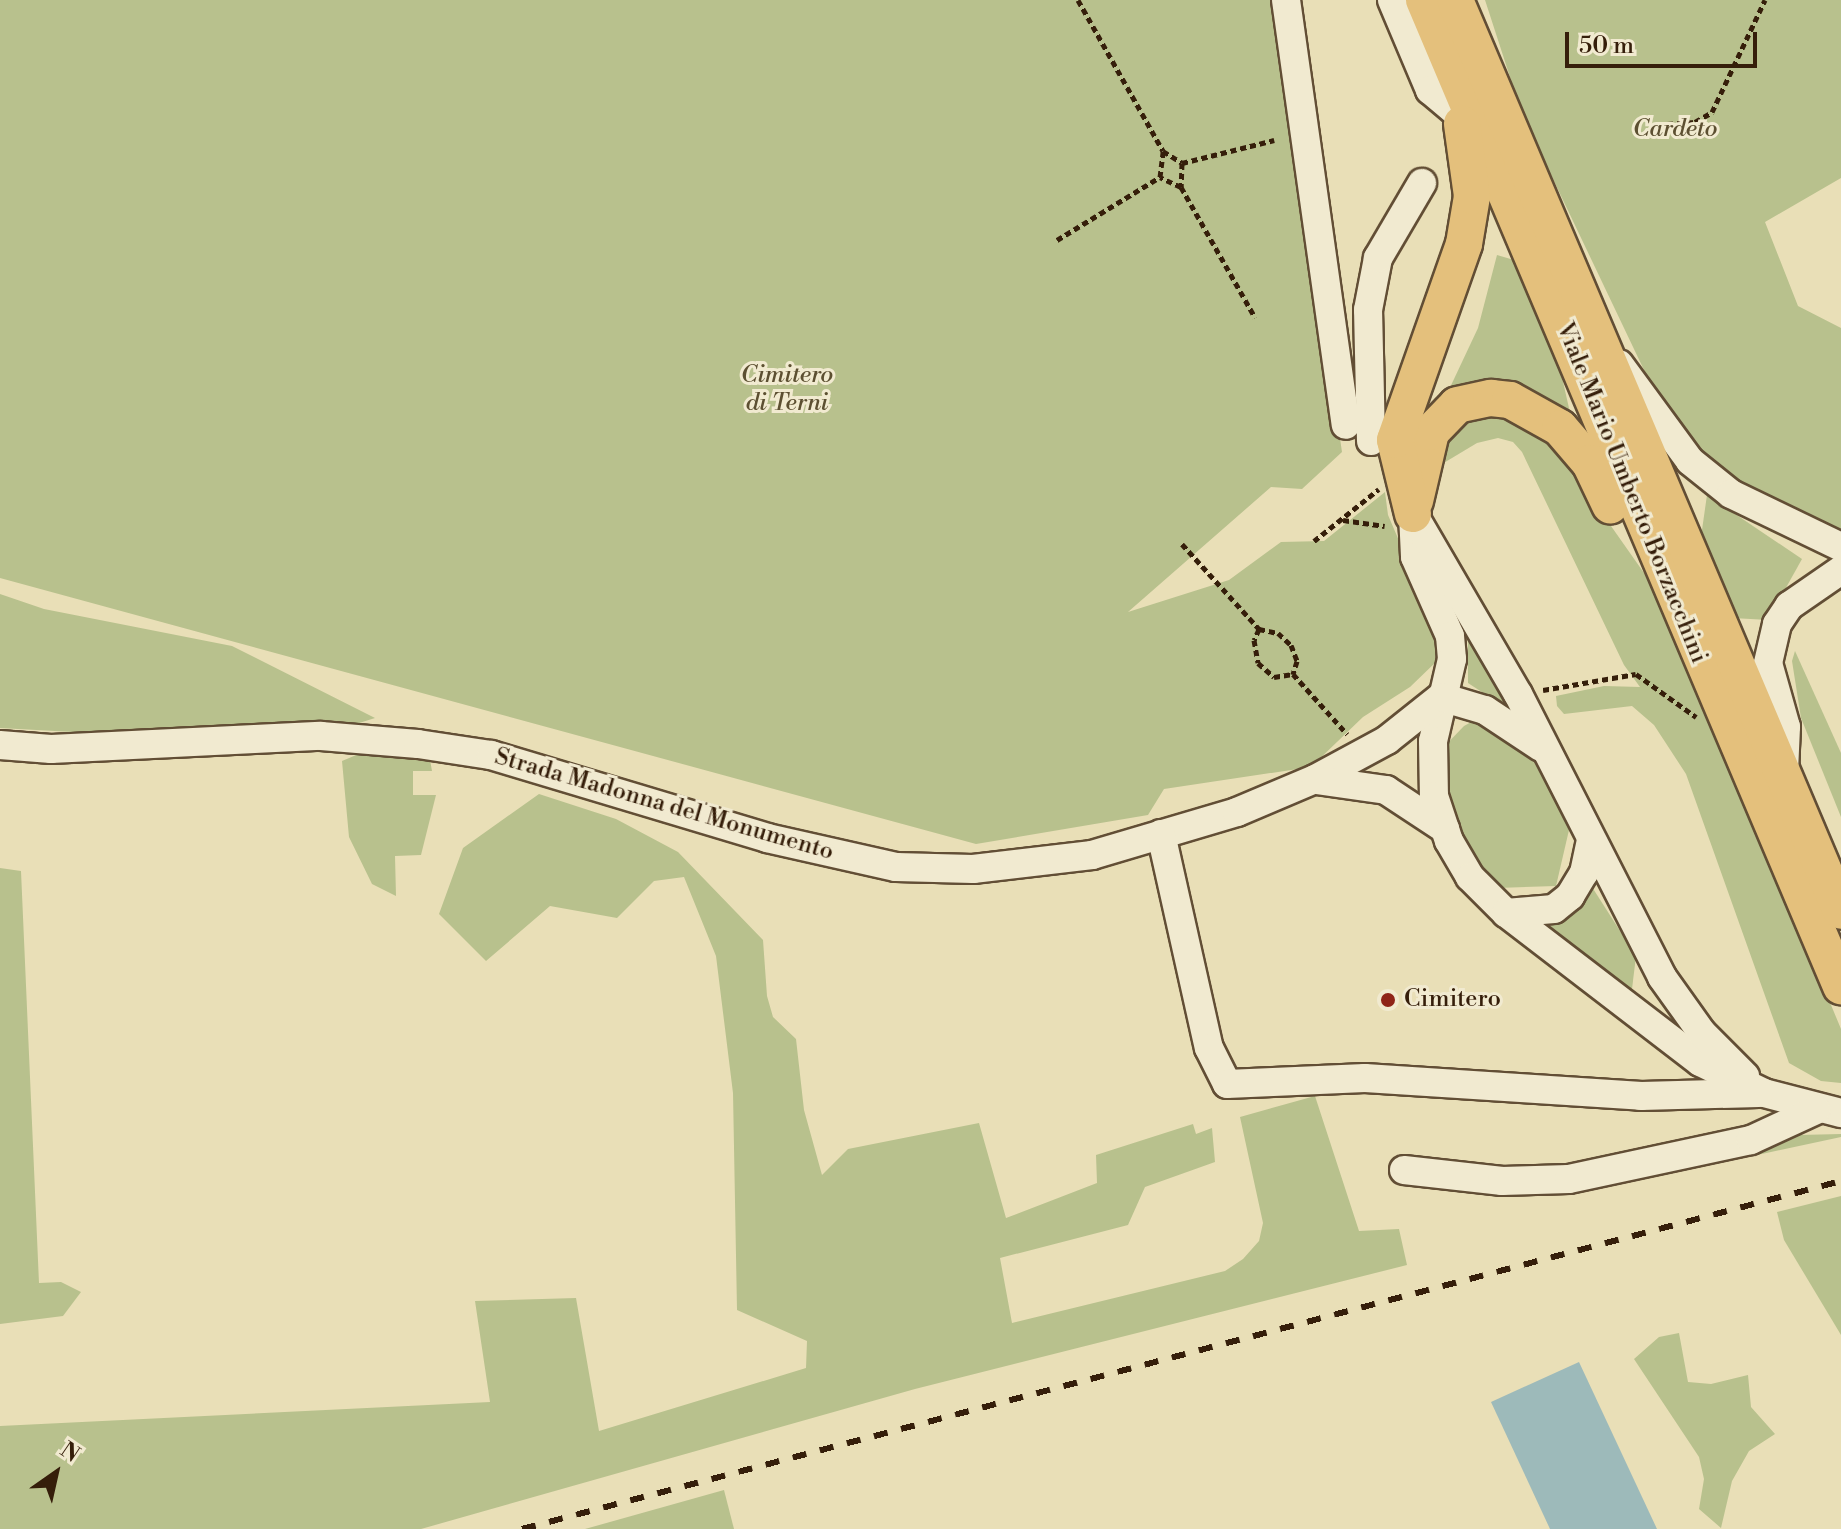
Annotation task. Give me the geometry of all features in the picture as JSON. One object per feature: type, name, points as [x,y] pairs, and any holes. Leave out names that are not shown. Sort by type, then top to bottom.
[{"type":"main road","name":"Viale Mario Umberto Borzacchini","points":[[1455,0],[1841,911]]},
{"type":"main road","name":"Viale Mario Umberto Borzacchini","points":[[1405,1],[1455,72],[1663,575],[1841,986]]},
{"type":"main road","points":[[1413,514],[1395,440],[1464,244],[1472,196],[1455,72]]},
{"type":"main road","points":[[1413,514],[1419,468],[1431,432],[1457,405],[1510,400],[1560,428],[1590,463],[1629,544],[1663,575]]},
{"type":"street","points":[[1286,0],[1346,425]]},
{"type":"street","points":[[1405,1],[1430,90],[1461,116]]},
{"type":"street","points":[[1371,441],[1368,310],[1378,258],[1422,183]]},
{"type":"street","points":[[1598,335],[1690,461],[1765,514],[1841,547]]},
{"type":"street","points":[[1413,514],[1415,557],[1450,636],[1452,659],[1433,741],[1434,796],[1445,829],[1470,877],[1506,913],[1700,1062],[1764,1093],[1828,1112]]},
{"type":"street","points":[[1413,514],[1518,694],[1541,747],[1662,977],[1702,1033],[1764,1093]]},
{"type":"street","points":[[1784,771],[1786,727],[1768,663],[1777,624],[1789,606],[1841,570]]},
{"type":"street","points":[[1441,697],[1485,710],[1541,747]]},
{"type":"street","name":"Strada Madonna del Monumento","points":[[0,745],[51,749],[321,736],[418,744],[491,755],[767,838],[896,867],[973,869],[1092,855],[1237,812],[1315,779],[1361,754],[1441,697]]},
{"type":"street","points":[[1315,779],[1386,790],[1445,829]]},
{"type":"street","points":[[1161,834],[1209,1048],[1227,1084],[1365,1078],[1641,1096],[1764,1093]]},
{"type":"street","points":[[1506,913],[1554,909],[1570,896],[1584,873],[1591,841]]},
{"type":"street","points":[[1404,1170],[1502,1181],[1569,1179],[1751,1140],[1828,1112]]},
{"type":"path","points":[[1078,0],[1163,151],[1182,163],[1274,140]]},
{"type":"path","points":[[1667,124],[1695,122],[1712,112],[1765,0]]},
{"type":"path","points":[[1160,177],[1163,151]]},
{"type":"path","points":[[1182,163],[1181,187],[1255,317]]},
{"type":"path","points":[[1160,177],[1181,187]]},
{"type":"path","points":[[1057,240],[1160,177]]},
{"type":"path","points":[[1314,541],[1386,483]]},
{"type":"path","points":[[1342,520],[1381,524],[1399,534],[1415,557]]},
{"type":"path","points":[[1182,544],[1259,629],[1278,633],[1291,645],[1297,661],[1293,674]]},
{"type":"path","points":[[1259,629],[1254,640],[1258,663],[1274,677],[1293,674]]},
{"type":"path","points":[[1293,674],[1329,709],[1361,754]]},
{"type":"path","points":[[1518,694],[1636,674],[1689,716],[1725,717]]},
{"type":"green space","name":"Cimitero di Terni","points":[[0,0],[1276,0],[1342,452],[1302,489],[1271,487],[1128,612],[1229,580],[1281,542],[1324,541],[1385,492],[1388,515],[1436,627],[1438,660],[1410,687],[1363,717],[1311,767],[1164,789],[1148,815],[976,844],[0,578]]},
{"type":"green space","name":"Cardeto","points":[[1485,0],[1841,0],[1841,178],[1765,222],[1798,306],[1841,328],[1841,531],[1738,484],[1707,457],[1654,391],[1522,114]]},
{"type":"green space","points":[[1497,255],[1514,260],[1547,311],[1571,417],[1446,396],[1478,328]]},
{"type":"green space","points":[[1521,414],[1585,471],[1611,526],[1663,600],[1841,1029],[1841,1083],[1821,1081],[1789,1063],[1686,774],[1654,725],[1632,706],[1564,714],[1557,706],[1556,696],[1604,686],[1640,687],[1624,665],[1522,452],[1513,442],[1498,438],[1477,443],[1437,467],[1440,446],[1465,416]]},
{"type":"green space","points":[[1707,495],[1802,559],[1768,620],[1733,618],[1701,537]]},
{"type":"green space","points":[[0,594],[44,609],[232,646],[375,718],[293,744],[0,728]]},
{"type":"green space","points":[[1468,633],[1511,711],[1468,683]]},
{"type":"green space","points":[[1795,651],[1841,753],[1841,817],[1801,718],[1792,661]]},
{"type":"green space","points":[[1482,716],[1528,733],[1569,830],[1556,886],[1497,888],[1448,822],[1439,752],[1464,726]]},
{"type":"green space","points":[[361,753],[429,754],[432,771],[413,771],[413,795],[436,795],[421,855],[395,856],[396,896],[372,884],[349,837],[342,761]]},
{"type":"green space","points":[[539,794],[616,819],[678,852],[763,940],[767,996],[773,1017],[796,1039],[804,1110],[822,1175],[848,1149],[979,1123],[1006,1218],[1097,1183],[1096,1155],[1193,1124],[1196,1134],[1212,1128],[1215,1162],[1145,1187],[1128,1225],[1000,1258],[1012,1323],[1225,1271],[1243,1259],[1259,1241],[1263,1223],[1240,1117],[1315,1096],[1359,1231],[1399,1229],[1407,1265],[915,1389],[421,1529],[0,1529],[0,1426],[490,1402],[475,1301],[576,1298],[599,1431],[806,1368],[807,1341],[737,1310],[733,1093],[716,956],[684,877],[654,881],[617,918],[550,906],[486,961],[439,914],[463,848]]},
{"type":"green space","points":[[0,868],[21,871],[39,1283],[61,1282],[81,1292],[63,1316],[0,1324]]},
{"type":"green space","points":[[1592,887],[1636,956],[1632,989],[1575,954],[1550,927]]},
{"type":"green space","points":[[1841,1134],[1841,1137],[1748,1157],[1799,1135]]},
{"type":"green space","points":[[1841,1196],[1841,1335],[1784,1240],[1777,1212]]},
{"type":"green space","points":[[1679,1333],[1688,1382],[1711,1384],[1748,1375],[1751,1407],[1775,1434],[1749,1451],[1732,1481],[1721,1528],[1699,1509],[1704,1479],[1699,1457],[1634,1359],[1659,1337]]},
{"type":"green space","points":[[724,1490],[734,1529],[585,1529]]},
{"type":"water","points":[[1579,1362],[1657,1529],[1550,1529],[1491,1402]]},
{"type":"railway","points":[[522,1529],[1841,1181]]},
{"type":"place","name":"Cimitero","points":[[1388,1000]]}]
